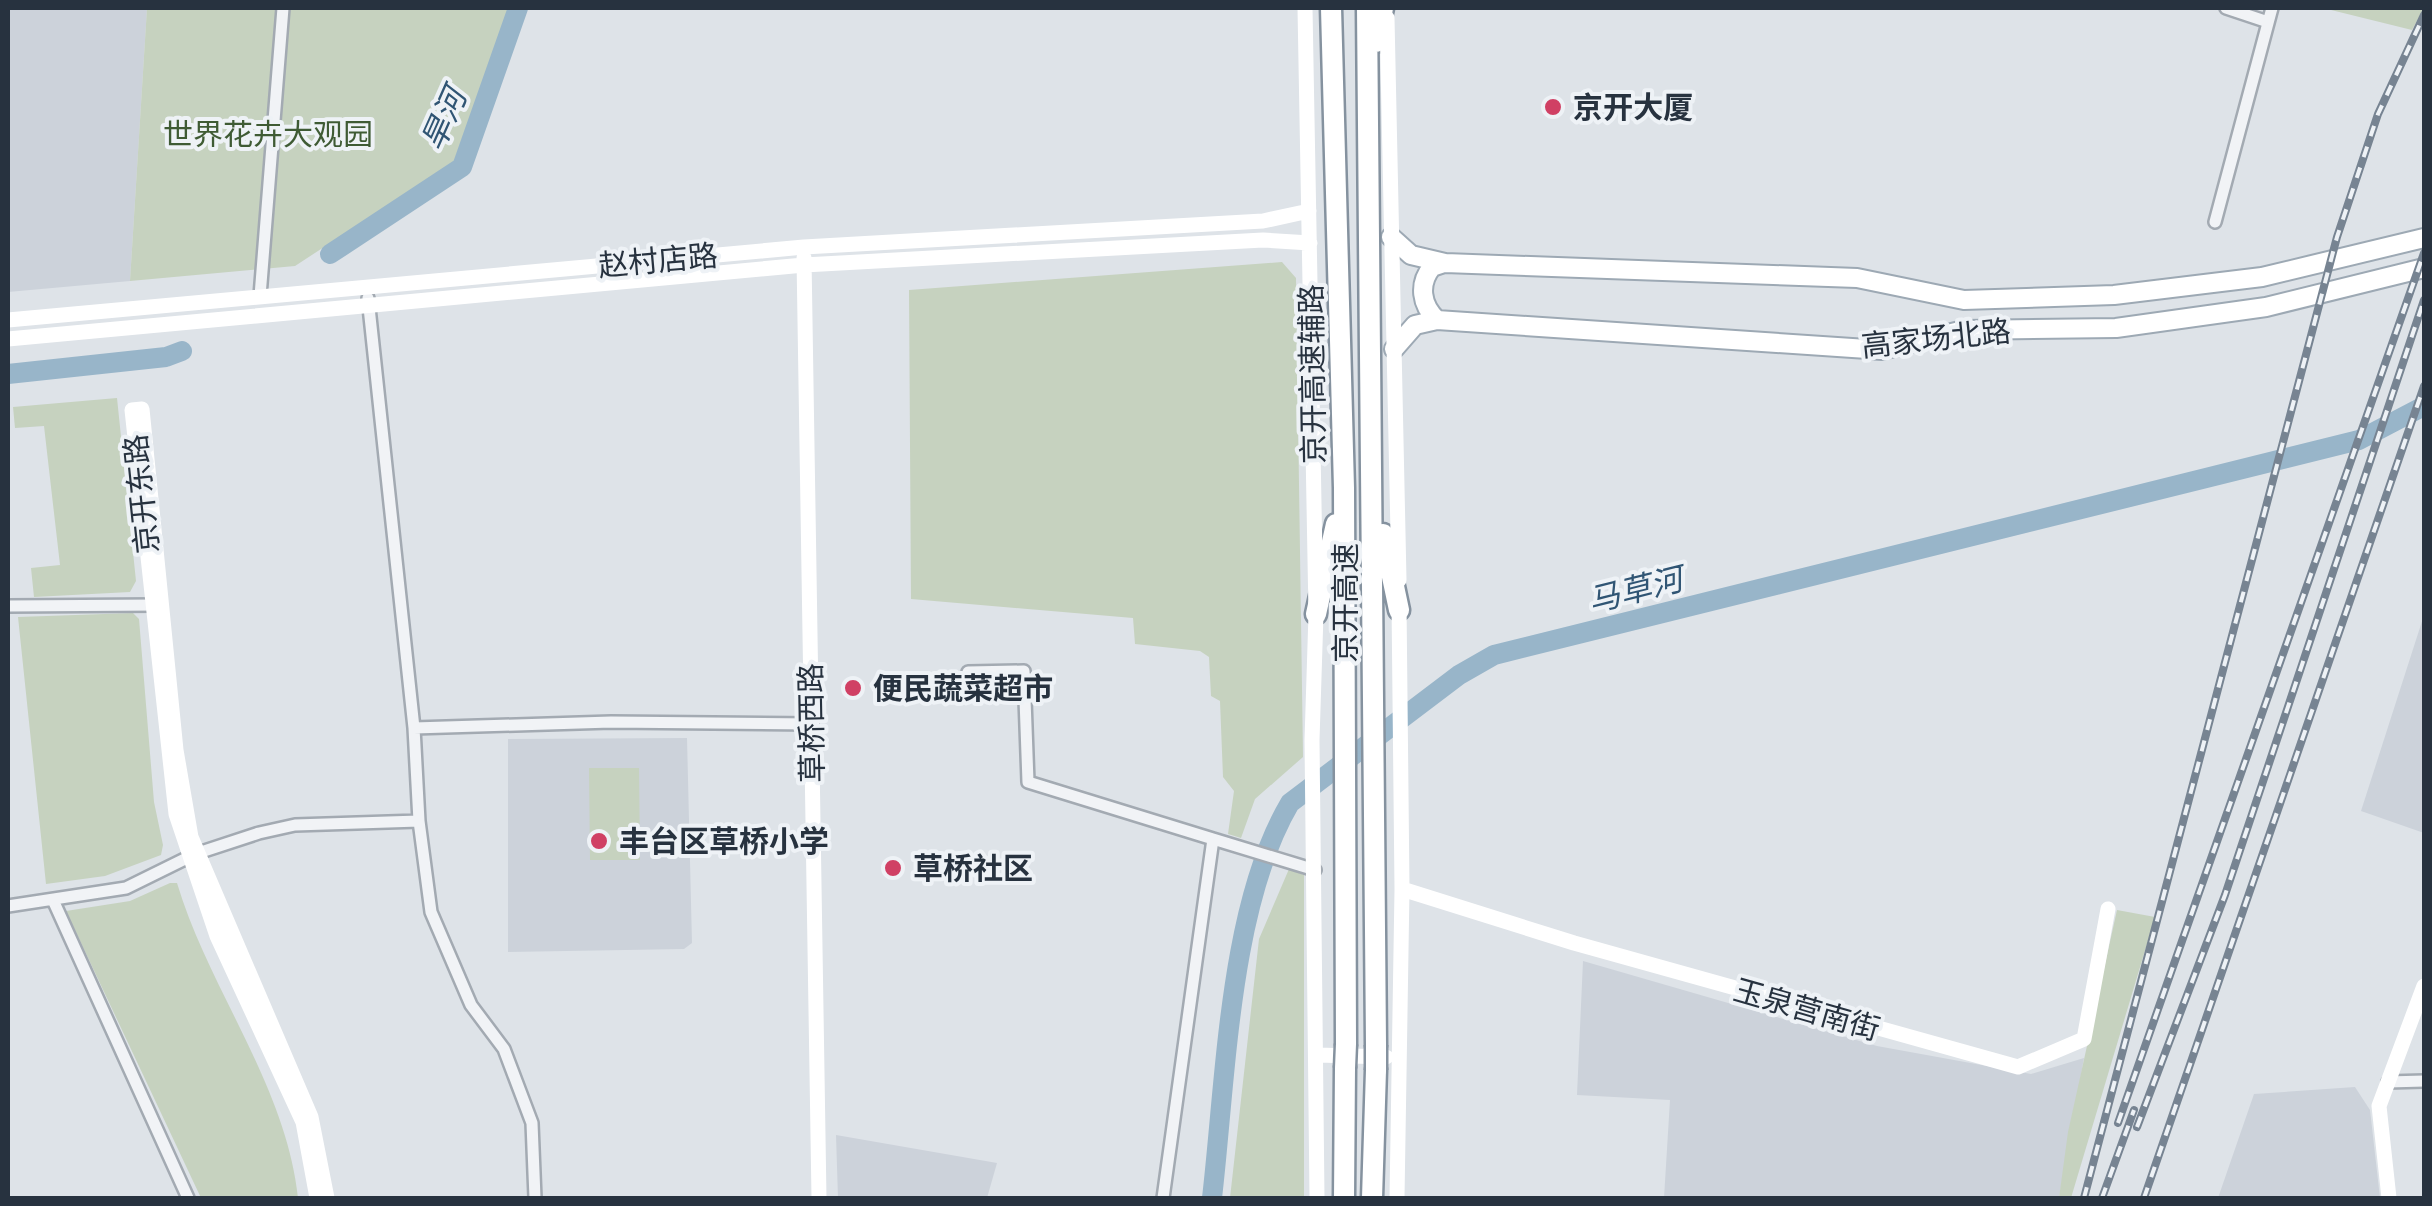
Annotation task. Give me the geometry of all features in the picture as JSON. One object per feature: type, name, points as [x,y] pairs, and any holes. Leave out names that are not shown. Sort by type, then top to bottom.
[{"type":"highway","name":"京开高速","points":[[1331,8],[1344,488],[1344,1198]]},
{"type":"highway","name":"京开高速","points":[[1366,8],[1374,487],[1376,1070],[1372,1198]]},
{"type":"highway","points":[[1368,78],[1385,8]]},
{"type":"highway","points":[[1374,487],[1399,610]]},
{"type":"highway","points":[[1316,614],[1344,488]]},
{"type":"main road","name":"高家场北路","points":[[1391,237],[1411,256],[1444,263],[1858,278],[1964,300],[2114,295],[2262,277],[2424,238]]},
{"type":"main road","points":[[1437,320],[1427,311],[1423,287],[1432,267],[1444,263]]},
{"type":"main road","name":"高家场北路","points":[[1437,320],[1882,350],[1964,330],[2116,328],[2266,307],[2424,268]]},
{"type":"main road","points":[[1394,349],[1415,325],[1437,320]]},
{"type":"street","points":[[260,296],[283,8]]},
{"type":"street","name":"京开高速辅路","points":[[1305,8],[1316,614],[1312,740],[1315,870]]},
{"type":"street","points":[[1385,8],[1402,750],[1397,1198]]},
{"type":"street","points":[[2226,8],[2268,22]]},
{"type":"street","points":[[2215,222],[2272,8]]},
{"type":"street","name":"赵村店路","points":[[8,320],[804,247],[1264,221],[1309,211]]},
{"type":"street","name":"赵村店路","points":[[8,339],[804,265],[1263,240],[1310,242]]},
{"type":"street","name":"草桥西路","points":[[804,247],[819,1198]]},
{"type":"street","points":[[367,285],[431,912],[470,1005],[504,1049],[532,1123],[535,1198]]},
{"type":"street","name":"京开东路","points":[[157,605],[142,409],[132,410],[157,605],[176,750],[191,856],[217,936],[298,1109],[315,1172],[317,1198]]},
{"type":"street","points":[[8,606],[157,605]]},
{"type":"street","points":[[968,672],[1024,671],[1028,782],[1315,870],[1317,1198]]},
{"type":"street","points":[[414,728],[612,722],[812,724]]},
{"type":"street","points":[[8,906],[126,888],[191,856],[296,825],[419,821]]},
{"type":"street","points":[[1162,1198],[1213,839]]},
{"type":"street","name":"京开东路","points":[[191,856],[311,1116],[328,1198]]},
{"type":"street","name":"玉泉营南街","points":[[1402,890],[1574,943],[2018,1067],[2084,1039],[2108,909]]},
{"type":"street","points":[[53,900],[188,1198]]},
{"type":"street","points":[[2389,1198],[2379,1106],[2424,986]]},
{"type":"street","points":[[1318,1055],[1400,1057]]},
{"type":"street","points":[[2388,1082],[2424,1081]]},
{"type":"shaded area","points":[[8,8],[147,8],[130,281],[8,292]]},
{"type":"shaded area","points":[[2424,615],[2424,833],[2361,811]]},
{"type":"shaded area","name":"丰台区草桥小学","points":[[687,738],[692,943],[684,949],[508,952],[508,739]]},
{"type":"shaded area","points":[[1583,961],[1877,1046],[2031,1074],[2084,1058],[2059,1198],[1664,1198],[1670,1100],[1577,1095]]},
{"type":"shaded area","points":[[2355,1087],[2370,1110],[2380,1198],[2218,1198],[2254,1094]]},
{"type":"shaded area","points":[[836,1135],[997,1163],[987,1198],[838,1198]]},
{"type":"green space","name":"世界花卉大观园","points":[[147,8],[509,8],[453,164],[382,230],[344,234],[295,266],[130,281]]},
{"type":"green space","points":[[2323,8],[2424,8],[2412,30]]},
{"type":"green space","points":[[1282,262],[1296,278],[1303,757],[1255,799],[1241,838],[1228,834],[1234,791],[1223,777],[1220,701],[1211,696],[1209,657],[1200,651],[1135,644],[1133,618],[911,599],[909,290]]},
{"type":"green space","points":[[117,398],[136,581],[130,592],[34,597],[31,568],[60,565],[44,426],[15,428],[13,407]]},
{"type":"green space","points":[[133,613],[139,619],[161,855],[105,876],[46,884],[18,617]]},
{"type":"green space","points":[[589,768],[639,768],[640,860],[590,860]]},
{"type":"green space","points":[[1289,869],[1304,875],[1304,1198],[1230,1198],[1259,939]]},
{"type":"green space","points":[[177,883],[191,923],[279,1116],[298,1198],[201,1198],[66,911],[130,901]]},
{"type":"green space","points":[[2117,910],[2155,917],[2071,1198],[2059,1198],[2068,1132]]},
{"type":"waterway","name":"旱河","points":[[330,254],[462,167],[518,8]]},
{"type":"waterway","name":"旱河","points":[[8,374],[166,357],[182,351]]},
{"type":"waterway","name":"马草河","points":[[1212,1198],[1233,994],[1254,891],[1270,845],[1290,803],[1459,675],[1494,655],[2359,440],[2424,406]]},
{"type":"railway","points":[[2084,1198],[2337,237],[2378,114],[2424,15]]},
{"type":"railway","points":[[2118,1123],[2424,253]]},
{"type":"railway","points":[[2137,1127],[2225,895],[2424,300]]},
{"type":"railway","points":[[2144,1198],[2424,386]]},
{"type":"railway","points":[[2102,1198],[2134,1110]]},
{"type":"place","name":"京开大厦","points":[[1553,107]]},
{"type":"place","name":"便民蔬菜超市","points":[[853,688]]},
{"type":"place","name":"丰台区草桥小学","points":[[599,841]]},
{"type":"place","name":"草桥社区","points":[[893,868]]}]
